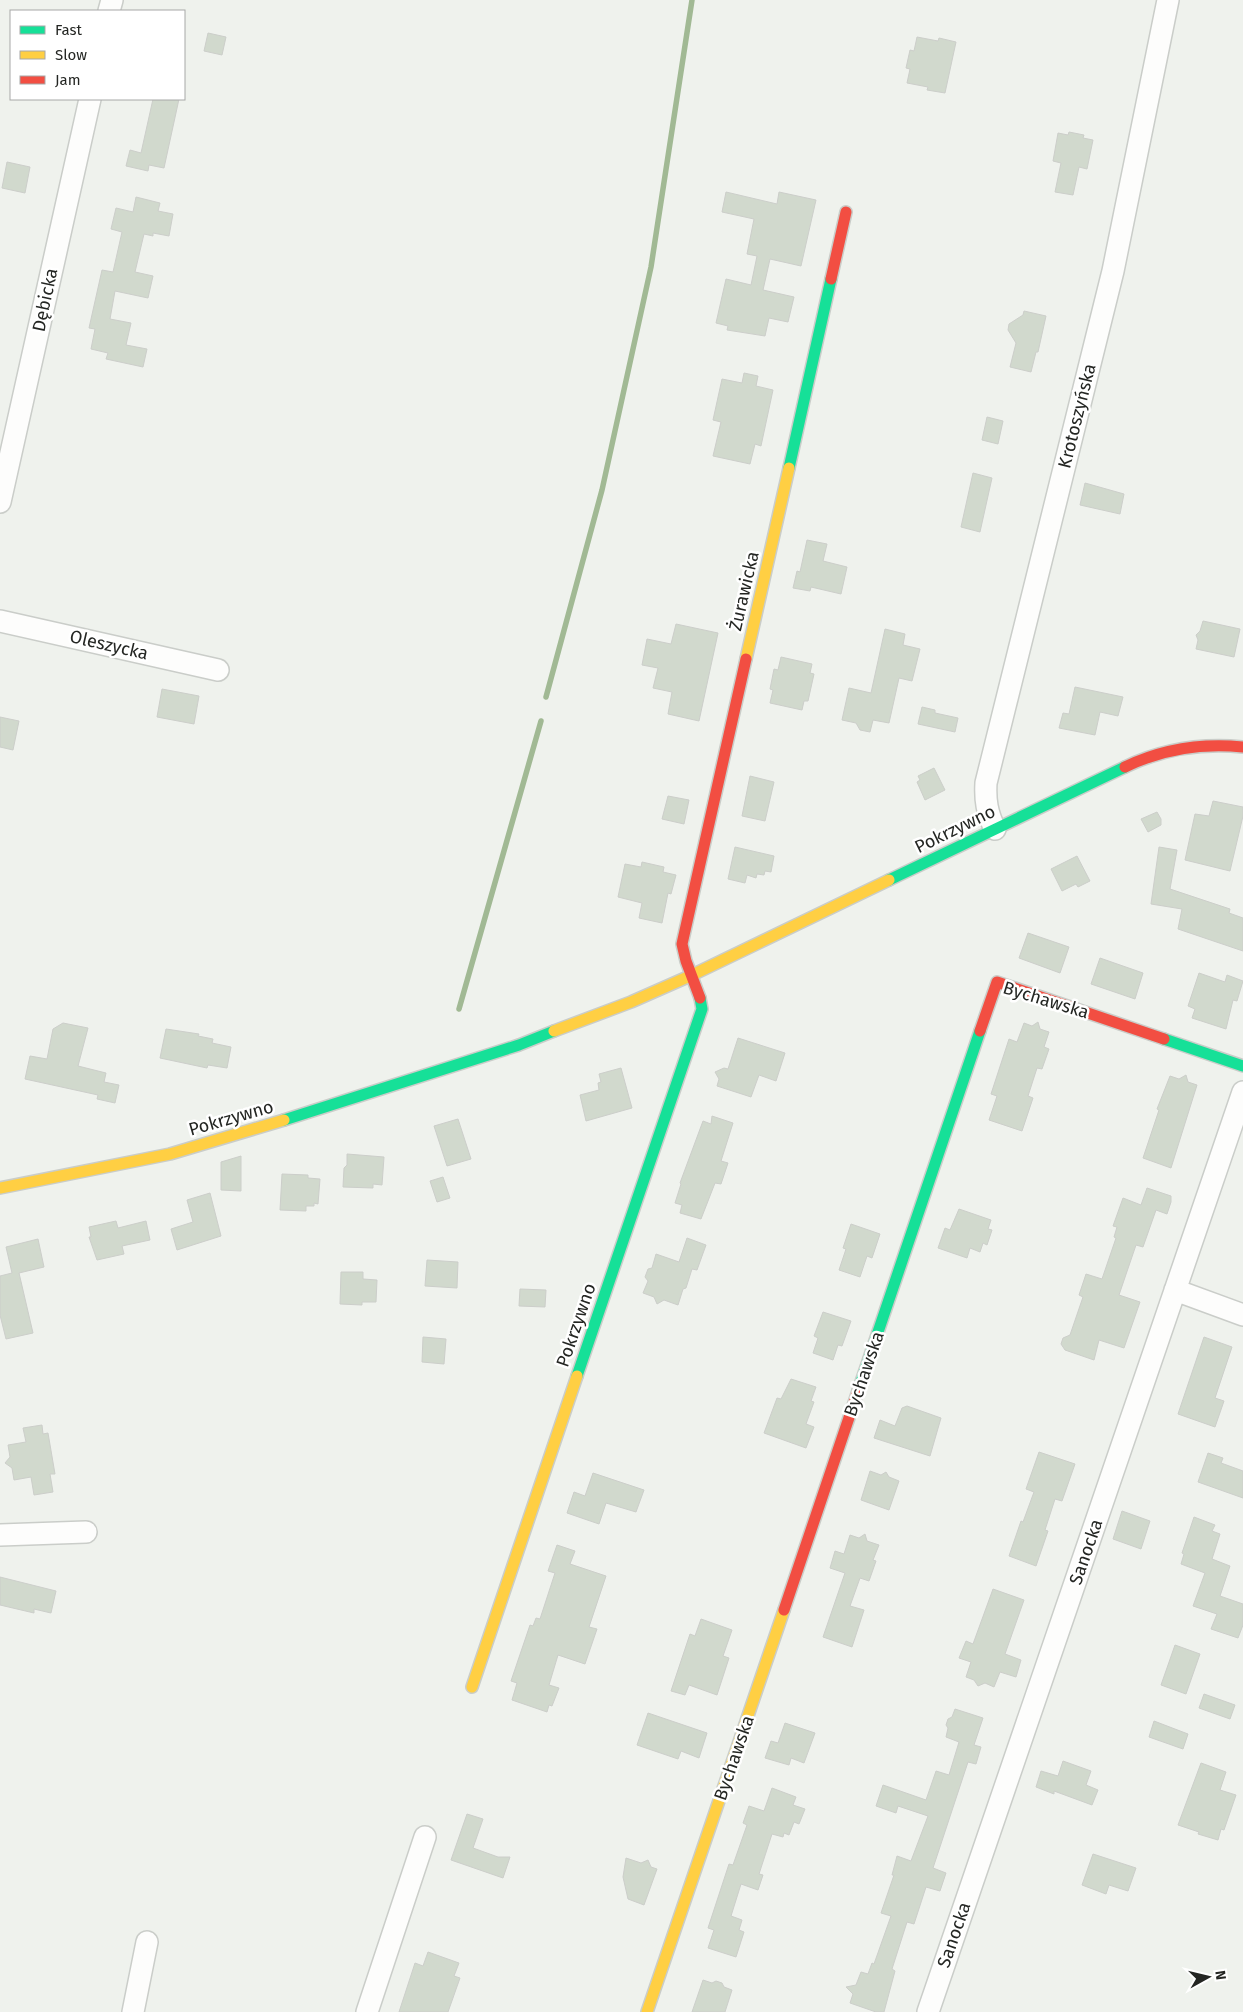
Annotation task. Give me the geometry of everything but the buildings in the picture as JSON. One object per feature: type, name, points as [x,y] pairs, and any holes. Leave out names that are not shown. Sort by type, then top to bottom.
[{"type":"street","name":"Krotoszyńska","points":[[995,829],[989,818],[985,801],[986,783],[1113,271],[1168,0]]},
{"type":"street","name":"Dębicka","points":[[0,502],[90,100]]},
{"type":"street","name":"Żurawicka","points":[[690,976],[682,954],[682,944],[846,212]]},
{"type":"street","name":"Oleszycka","points":[[0,621],[218,670]]},
{"type":"street","name":"Pokrzywno","points":[[0,1188],[170,1154],[276,1123],[527,1042],[606,1012],[690,976],[1128,765],[1150,756],[1189,746],[1210,744],[1243,748]]},
{"type":"street","name":"Pokrzywno","points":[[472,1687],[702,1010],[702,1002],[690,976]]},
{"type":"street","name":"Bychawska","points":[[647,2012],[998,982],[1243,1066]]},
{"type":"street","name":"Sanocka","points":[[928,2012],[1243,1092]]},
{"type":"street","points":[[1176,1290],[1243,1315]]},
{"type":"street","points":[[0,1535],[86,1532]]},
{"type":"street","points":[[367,2012],[425,1837]]},
{"type":"street","points":[[132,2012],[147,1942]]},
{"type":"waterway","points":[[546,697],[602,490],[651,267],[692,0]]},
{"type":"waterway","points":[[459,1009],[541,721]]},
{"type":"traffic: fast","points":[[789,468],[831,279]]},
{"type":"traffic: fast","points":[[889,880],[1125,767]]},
{"type":"traffic: fast","points":[[577,1376],[702,1009],[700,998]]},
{"type":"traffic: fast","points":[[284,1120],[519,1045],[554,1031]]},
{"type":"traffic: fast","points":[[858,1391],[980,1031]]},
{"type":"traffic: fast","points":[[1164,1039],[1243,1066]]},
{"type":"traffic: slow","points":[[746,659],[789,468]]},
{"type":"traffic: slow","points":[[554,1031],[631,1002],[690,976],[889,880]]},
{"type":"traffic: slow","points":[[0,1188],[170,1154],[284,1120]]},
{"type":"traffic: slow","points":[[472,1687],[577,1376]]},
{"type":"traffic: slow","points":[[647,2012],[784,1610]]},
{"type":"traffic: jam","points":[[831,279],[846,212]]},
{"type":"traffic: jam","points":[[700,998],[686,961],[682,944],[746,659]]},
{"type":"traffic: jam","points":[[1125,767],[1153,756],[1182,749],[1212,746],[1243,747]]},
{"type":"traffic: jam","points":[[980,1031],[997,982],[1164,1039]]},
{"type":"traffic: jam","points":[[784,1610],[858,1391]]}]
